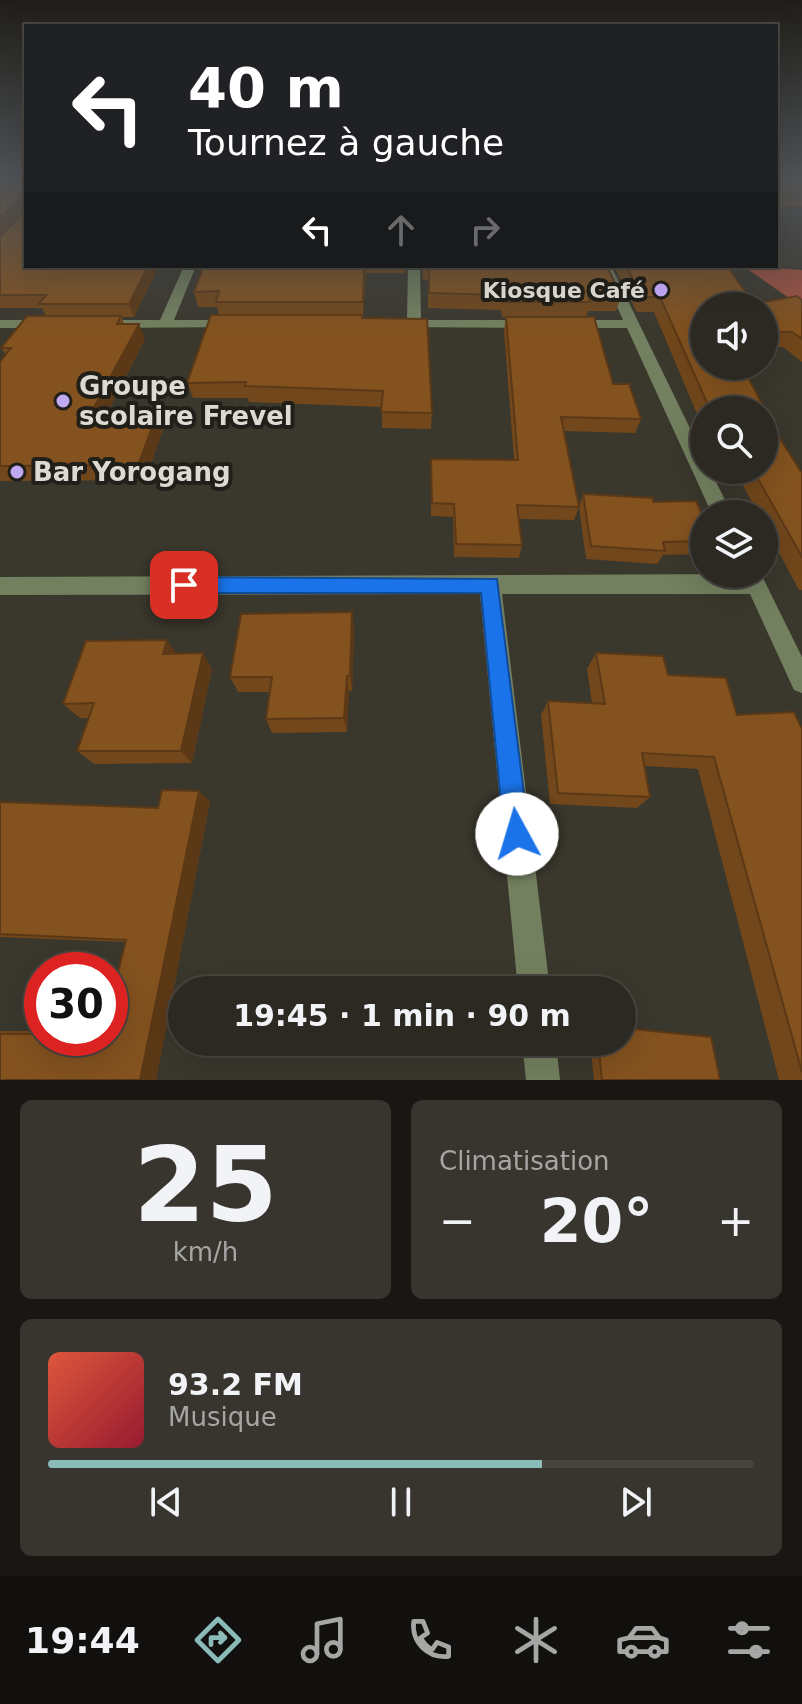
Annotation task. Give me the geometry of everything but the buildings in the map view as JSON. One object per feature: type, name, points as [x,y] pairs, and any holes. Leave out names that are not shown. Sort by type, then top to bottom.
[{"type":"street","points":[[166,323],[189,268]]},
{"type":"street","points":[[414,268],[414,324]]},
{"type":"street","points":[[606,268],[715,500]]},
{"type":"street","points":[[0,324],[243,324]]},
{"type":"street","points":[[383,324],[630,324]]},
{"type":"street","points":[[0,586],[490,585],[690,581]]},
{"type":"street","points":[[490,585],[532,976]]},
{"type":"street","points":[[758,588],[802,682]]},
{"type":"street","points":[[540,1056],[543,1080]]},
{"type":"shaded area","points":[[746,268],[802,270],[802,307]]},
{"type":"place","name":"Kiosque Café","points":[[661,290]]},
{"type":"place","name":"Groupe scolaire Frevel","points":[[63,401]]},
{"type":"place","name":"Bar Yorogang","points":[[17,472]]},
{"type":"route","points":[[184,585],[490,585],[517,834]]}]
